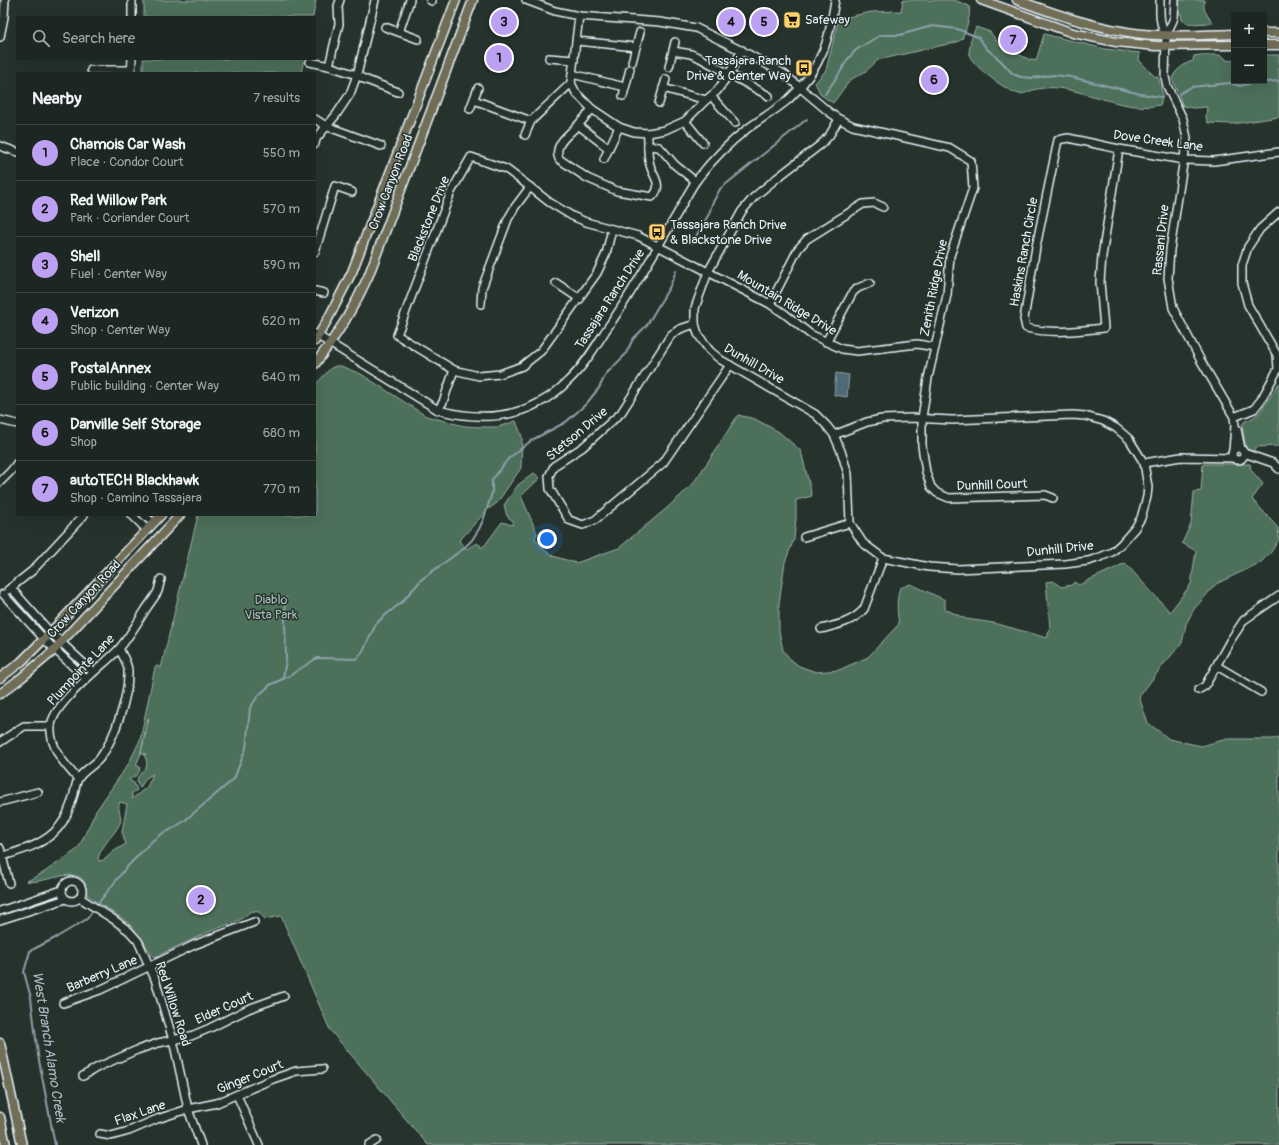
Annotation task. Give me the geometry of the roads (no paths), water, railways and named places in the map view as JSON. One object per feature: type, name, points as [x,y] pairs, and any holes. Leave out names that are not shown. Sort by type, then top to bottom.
[{"type":"main road","name":"Crow Canyon Road","points":[[316,337],[352,272],[456,0]]},
{"type":"main road","name":"Crow Canyon Road","points":[[316,363],[330,344],[357,301],[368,277],[473,0]]},
{"type":"main road","points":[[981,0],[1073,33],[1116,42],[1166,46],[1231,45]]},
{"type":"main road","points":[[1017,0],[1083,23],[1140,34],[1166,36],[1231,34]]},
{"type":"main road","points":[[1267,34],[1279,33]]},
{"type":"main road","points":[[1267,45],[1279,45]]},
{"type":"main road","name":"Crow Canyon Road","points":[[0,678],[21,662],[51,633],[160,516]]},
{"type":"main road","name":"Crow Canyon Road","points":[[0,694],[54,649],[179,516]]},
{"type":"main road","points":[[0,1043],[22,1145]]},
{"type":"main road","points":[[0,1117],[6,1145]]},
{"type":"street","points":[[0,37],[4,17],[5,0]]},
{"type":"street","points":[[132,0],[132,16]]},
{"type":"street","points":[[329,66],[339,24],[338,6],[340,0]]},
{"type":"street","points":[[316,139],[336,115],[350,94],[357,74],[375,0]]},
{"type":"street","points":[[399,32],[410,0]]},
{"type":"street","name":"Zenith Ridge Drive","points":[[526,0],[579,16],[660,22],[696,28],[742,50],[784,74],[839,119],[853,126],[950,148],[971,161],[973,188],[950,256],[947,295],[928,378],[922,418]]},
{"type":"street","name":"Tassajara Ranch Drive","points":[[316,337],[438,410],[471,417],[513,413],[538,403],[555,393],[570,379],[585,361],[638,283],[695,181],[711,161],[729,144],[789,99],[800,88],[824,50],[835,0]]},
{"type":"street","points":[[1160,0],[1159,19],[1161,28],[1166,36]]},
{"type":"street","points":[[1161,28],[1164,0]]},
{"type":"street","points":[[1171,0],[1172,24]]},
{"type":"street","points":[[1166,36],[1174,18],[1175,0]]},
{"type":"street","points":[[579,16],[571,83],[576,93],[592,109],[619,127],[634,132],[648,133],[665,130],[685,121],[708,98],[718,91],[742,50]]},
{"type":"street","points":[[385,28],[418,39]]},
{"type":"street","points":[[623,96],[640,32]]},
{"type":"street","name":"Rassani Drive","points":[[1166,36],[1165,77],[1167,86],[1185,125],[1187,138],[1170,250],[1168,278],[1173,308],[1201,361],[1234,417],[1235,425],[1233,454]]},
{"type":"street","points":[[577,41],[636,47]]},
{"type":"street","points":[[669,67],[675,42]]},
{"type":"street","points":[[673,51],[691,54],[700,58],[769,96]]},
{"type":"street","points":[[549,58],[574,60]]},
{"type":"street","points":[[91,70],[132,71],[132,60]]},
{"type":"street","points":[[310,62],[357,74],[364,79],[398,92]]},
{"type":"street","points":[[572,74],[625,87]]},
{"type":"street","points":[[659,103],[666,79]]},
{"type":"street","points":[[525,134],[531,121],[571,83]]},
{"type":"street","points":[[470,109],[478,88]]},
{"type":"street","points":[[663,88],[708,98],[735,122]]},
{"type":"street","points":[[474,100],[531,121]]},
{"type":"street","points":[[592,109],[564,138],[558,146],[556,154],[558,159],[586,178],[617,191],[652,197],[656,194],[658,186],[650,166],[648,133]]},
{"type":"street","name":"Dunhill Drive","points":[[834,435],[867,422],[882,419],[922,418],[952,420],[1037,416],[1085,416],[1103,421],[1116,428],[1129,439],[1144,463],[1148,487],[1147,497],[1141,518],[1135,528],[1121,544],[1112,552],[1088,561],[1065,564],[958,569],[929,567],[883,558],[863,543],[850,523],[848,474],[842,451],[834,435],[815,414],[721,360],[710,351],[698,334],[695,324],[695,308],[708,272],[742,211],[754,197],[820,145],[829,136],[839,119]]},
{"type":"street","points":[[316,120],[326,126],[381,146]]},
{"type":"street","points":[[685,121],[703,143]]},
{"type":"street","points":[[578,125],[608,148]]},
{"type":"street","points":[[604,159],[619,127]]},
{"type":"street","name":"Dove Creek Lane","points":[[1058,140],[1068,138],[1119,149],[1184,160],[1214,161],[1279,152]]},
{"type":"street","name":"Haskins Ranch Circle","points":[[1058,140],[1036,247],[1024,319],[1026,328],[1038,331],[1068,331],[1104,328],[1100,282],[1102,256],[1119,149]]},
{"type":"street","points":[[0,146],[16,152]]},
{"type":"street","points":[[648,146],[659,148],[664,151],[675,165],[695,181]]},
{"type":"street","name":"Blackstone Drive","points":[[612,229],[606,254],[597,273],[580,299],[542,351],[522,366],[500,374],[478,376],[454,370],[397,335],[451,192],[471,157],[506,169],[549,202],[572,216],[586,222],[612,229],[638,236],[658,247]]},
{"type":"street","points":[[316,249],[335,186],[352,192]]},
{"type":"street","points":[[481,304],[482,288],[508,219],[530,187]]},
{"type":"street","points":[[770,304],[798,249],[807,239],[864,204],[874,203],[883,207]]},
{"type":"street","points":[[1234,417],[1254,409],[1262,400],[1278,369],[1277,355],[1248,305],[1242,283],[1242,265],[1248,247],[1260,229],[1279,212]]},
{"type":"street","name":"Mountain Ridge Drive","points":[[658,247],[770,304],[786,314],[810,334],[842,349],[857,351],[917,344],[935,347]]},
{"type":"street","points":[[556,283],[580,299]]},
{"type":"street","points":[[826,342],[853,292],[870,283]]},
{"type":"street","points":[[316,291],[324,293]]},
{"type":"street","name":"Stetson Drive","points":[[695,324],[680,329],[671,335],[620,413],[583,447],[554,466],[548,476],[550,489],[569,520],[583,525],[595,520],[663,463],[730,366]]},
{"type":"street","points":[[438,410],[454,370]]},
{"type":"street","name":"Dunhill Court","points":[[922,418],[922,446],[926,472],[931,487],[938,493],[949,498],[1045,495],[1053,498]]},
{"type":"street","points":[[0,420],[16,424]]},
{"type":"street","name":"Rassani Drive","points":[[1235,425],[1239,435],[1242,454]]},
{"type":"street","points":[[1233,454],[1236,448],[1242,454],[1273,463],[1279,469]]},
{"type":"street","points":[[1144,463],[1181,457],[1206,458],[1233,454]]},
{"type":"street","points":[[1233,454],[1237,460],[1242,454]]},
{"type":"street","points":[[0,482],[16,464]]},
{"type":"street","points":[[83,516],[32,571],[2,595],[44,639],[86,679]]},
{"type":"street","points":[[133,516],[146,530]]},
{"type":"street","points":[[145,516],[153,523]]},
{"type":"street","points":[[804,537],[850,523]]},
{"type":"street","points":[[821,629],[845,622],[858,615],[864,609],[883,558]]},
{"type":"street","name":"Plumpointe Lane","points":[[78,779],[66,766],[57,752],[53,741],[51,726],[54,718],[62,705],[92,672],[119,649],[134,629],[158,591],[161,579]]},
{"type":"street","points":[[11,588],[51,633],[92,672]]},
{"type":"street","points":[[1198,690],[1205,686],[1230,641],[1244,620],[1279,596]]},
{"type":"street","points":[[3,856],[31,847],[46,839],[59,827],[71,806],[78,779],[99,759],[107,747],[119,720],[124,702],[128,671],[127,663],[119,649]]},
{"type":"street","points":[[1217,666],[1261,692]]},
{"type":"street","points":[[0,742],[24,726],[51,726]]},
{"type":"street","points":[[0,802],[38,792]]},
{"type":"street","points":[[0,848],[9,883]]},
{"type":"street","points":[[0,911],[62,890],[67,882],[76,882],[82,888],[83,900],[73,902],[66,899],[62,890]]},
{"type":"street","points":[[0,920],[66,899]]},
{"type":"street","name":"Red Willow Road","points":[[83,900],[113,919],[129,931],[138,941],[155,979],[173,1040],[188,1110],[200,1145]]},
{"type":"street","name":"Barberry Lane","points":[[63,1003],[100,990],[194,945],[254,922]]},
{"type":"street","name":"Elder Court","points":[[83,1076],[98,1067],[136,1050],[191,1036],[248,1009],[284,996]]},
{"type":"street","name":"Ginger Court","points":[[188,1110],[217,1104],[273,1079],[296,1071],[322,1069]]},
{"type":"street","points":[[237,1095],[259,1145]]},
{"type":"street","name":"Flax Lane","points":[[100,1134],[111,1136],[129,1131],[157,1119],[188,1110]]},
{"type":"street","points":[[369,1145],[377,1140]]},
{"type":"water","points":[[836,373],[849,375],[847,397],[834,395]]},
{"type":"waterway","name":"West Branch Alamo Creek","points":[[825,94],[847,60],[856,50],[881,35],[900,35],[932,26],[957,29],[978,37],[987,49],[1013,74],[1021,77],[1032,78],[1053,75],[1071,77],[1141,94],[1161,97]]},
{"type":"waterway","name":"West Branch Alamo Creek","points":[[1179,94],[1191,87],[1230,83],[1240,86],[1252,83],[1279,81]]},
{"type":"waterway","name":"West Branch Alamo Creek","points":[[692,243],[709,214],[712,204],[720,189],[807,119]]},
{"type":"waterway","name":"West Branch Alamo Creek","points":[[96,906],[126,868],[152,841],[183,822],[234,779],[246,748],[250,708],[258,696],[270,685],[289,676],[317,658],[357,659],[363,651],[376,624],[402,602],[422,579],[463,549],[472,540],[484,518],[492,493],[492,480],[508,459],[532,440],[566,422],[586,404],[599,388],[606,374],[625,355],[633,339],[647,325],[670,286],[676,271]]},
{"type":"waterway","points":[[283,678],[286,659],[286,598]]},
{"type":"waterway","name":"West Branch Alamo Creek","points":[[55,1145],[38,1055],[31,998],[24,972],[30,951],[87,919],[94,909]]},
{"type":"place","name":"Safeway","points":[[792,20]]},
{"type":"place","name":"Shell","points":[[504,22]]},
{"type":"place","name":"Verizon","points":[[731,22]]},
{"type":"place","name":"PostalAnnex","points":[[764,22]]},
{"type":"place","name":"autoTECH Blackhawk","points":[[1013,40]]},
{"type":"place","name":"Chamois Car Wash","points":[[499,58]]},
{"type":"place","name":"Tassajara Ranch Drive & Center Way","points":[[804,68]]},
{"type":"place","name":"Danville Self Storage","points":[[934,80]]},
{"type":"place","name":"Tassajara Ranch Drive & Blackstone Drive","points":[[657,232]]},
{"type":"place","name":"Red Willow Park","points":[[201,900]]},
{"type":"park label","name":"Diablo Vista Park","points":[[271,608]]}]
